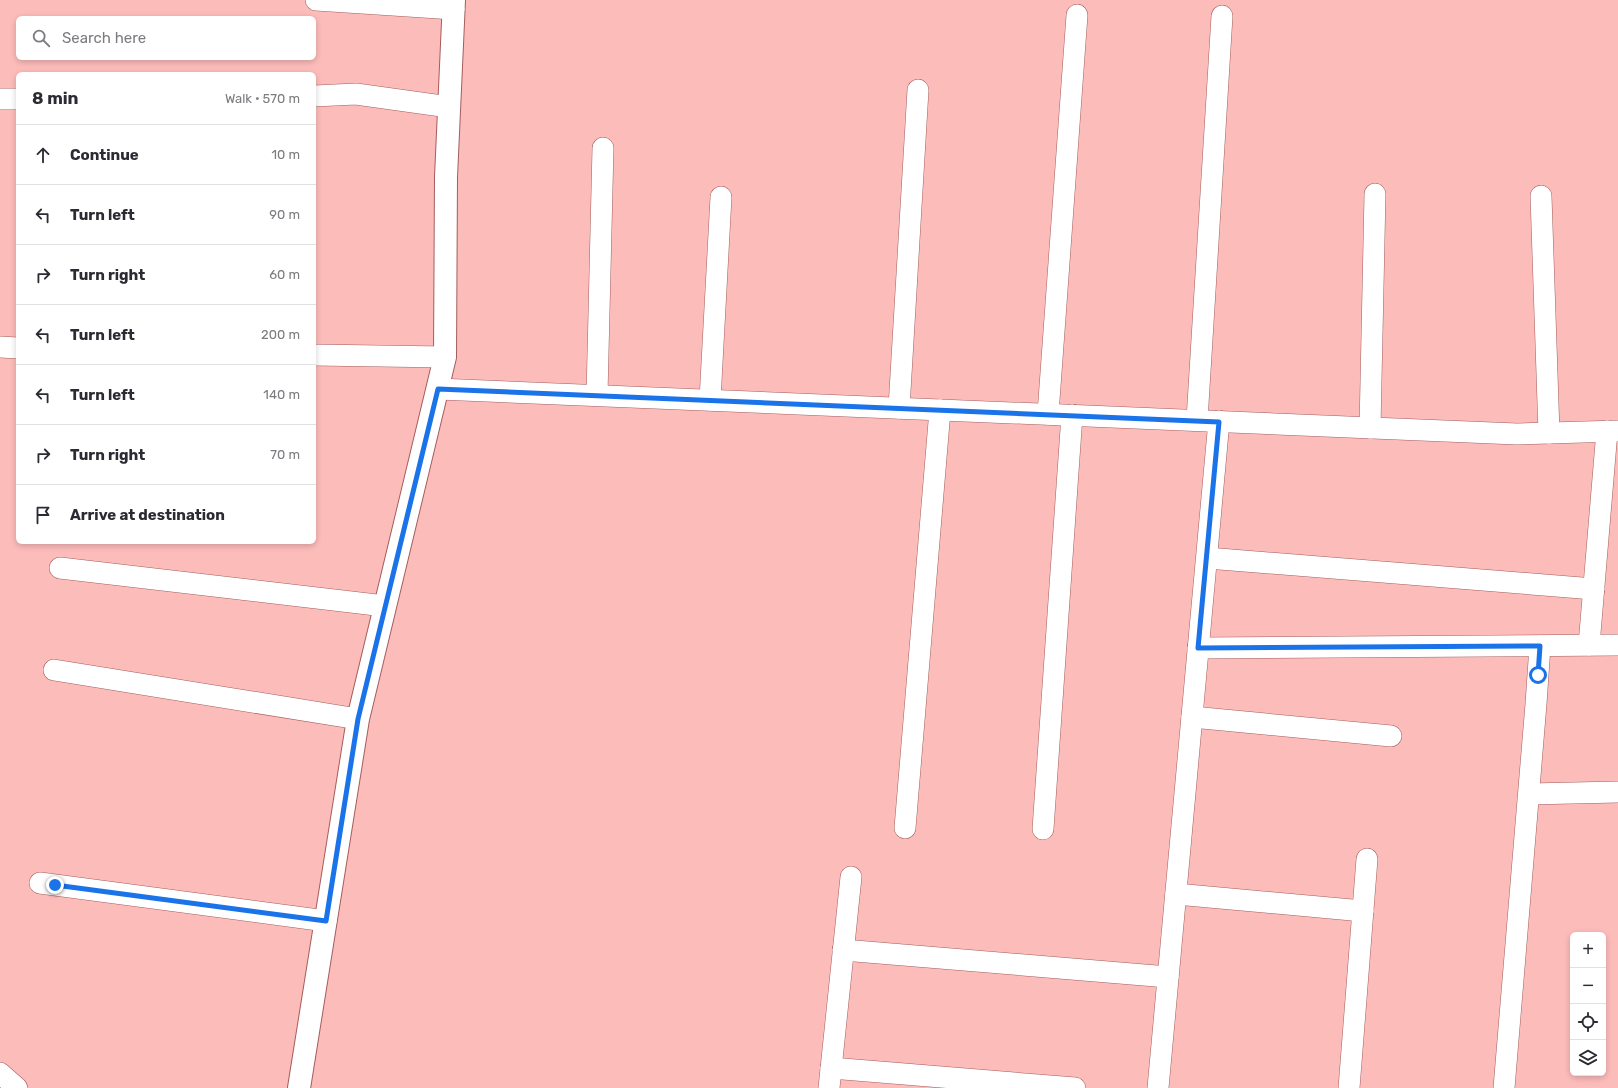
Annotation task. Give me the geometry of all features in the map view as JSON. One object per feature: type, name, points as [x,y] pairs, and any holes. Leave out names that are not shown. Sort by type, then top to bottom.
[{"type":"street","points":[[299,1088],[358,719],[445,357],[446,177],[454,4],[316,0]]},
{"type":"street","points":[[1048,414],[1077,15]]},
{"type":"street","points":[[1197,420],[1222,16]]},
{"type":"street","points":[[899,408],[918,90]]},
{"type":"street","points":[[316,96],[356,94],[449,107]]},
{"type":"street","points":[[0,99],[16,99]]},
{"type":"street","points":[[597,395],[603,148]]},
{"type":"street","points":[[1370,428],[1375,194]]},
{"type":"street","points":[[1541,196],[1549,433]]},
{"type":"street","points":[[710,400],[721,197]]},
{"type":"street","points":[[0,347],[16,348]]},
{"type":"street","points":[[316,355],[445,357]]},
{"type":"street","points":[[438,389],[1517,434],[1612,431],[1589,645]]},
{"type":"street","points":[[905,828],[940,410]]},
{"type":"street","points":[[1043,829],[1072,415]]},
{"type":"street","points":[[1158,1088],[1219,422]]},
{"type":"street","points":[[1207,558],[1594,589]]},
{"type":"street","points":[[60,568],[385,606]]},
{"type":"street","points":[[1198,648],[1618,645]]},
{"type":"street","points":[[1504,1088],[1540,646]]},
{"type":"street","points":[[54,670],[358,719]]},
{"type":"street","points":[[1192,717],[1391,736]]},
{"type":"street","points":[[1529,794],[1618,792]]},
{"type":"street","points":[[1349,1088],[1367,859]]},
{"type":"street","points":[[851,876],[830,1078],[1075,1088]]},
{"type":"street","points":[[40,883],[326,921]]},
{"type":"street","points":[[1176,894],[1363,911]]},
{"type":"street","points":[[843,950],[1168,977]]},
{"type":"street","points":[[0,1073],[17,1088]]},
{"type":"route","points":[[55,885],[326,921],[358,719],[438,389],[1219,422],[1198,648],[1540,646],[1538,675]]}]
